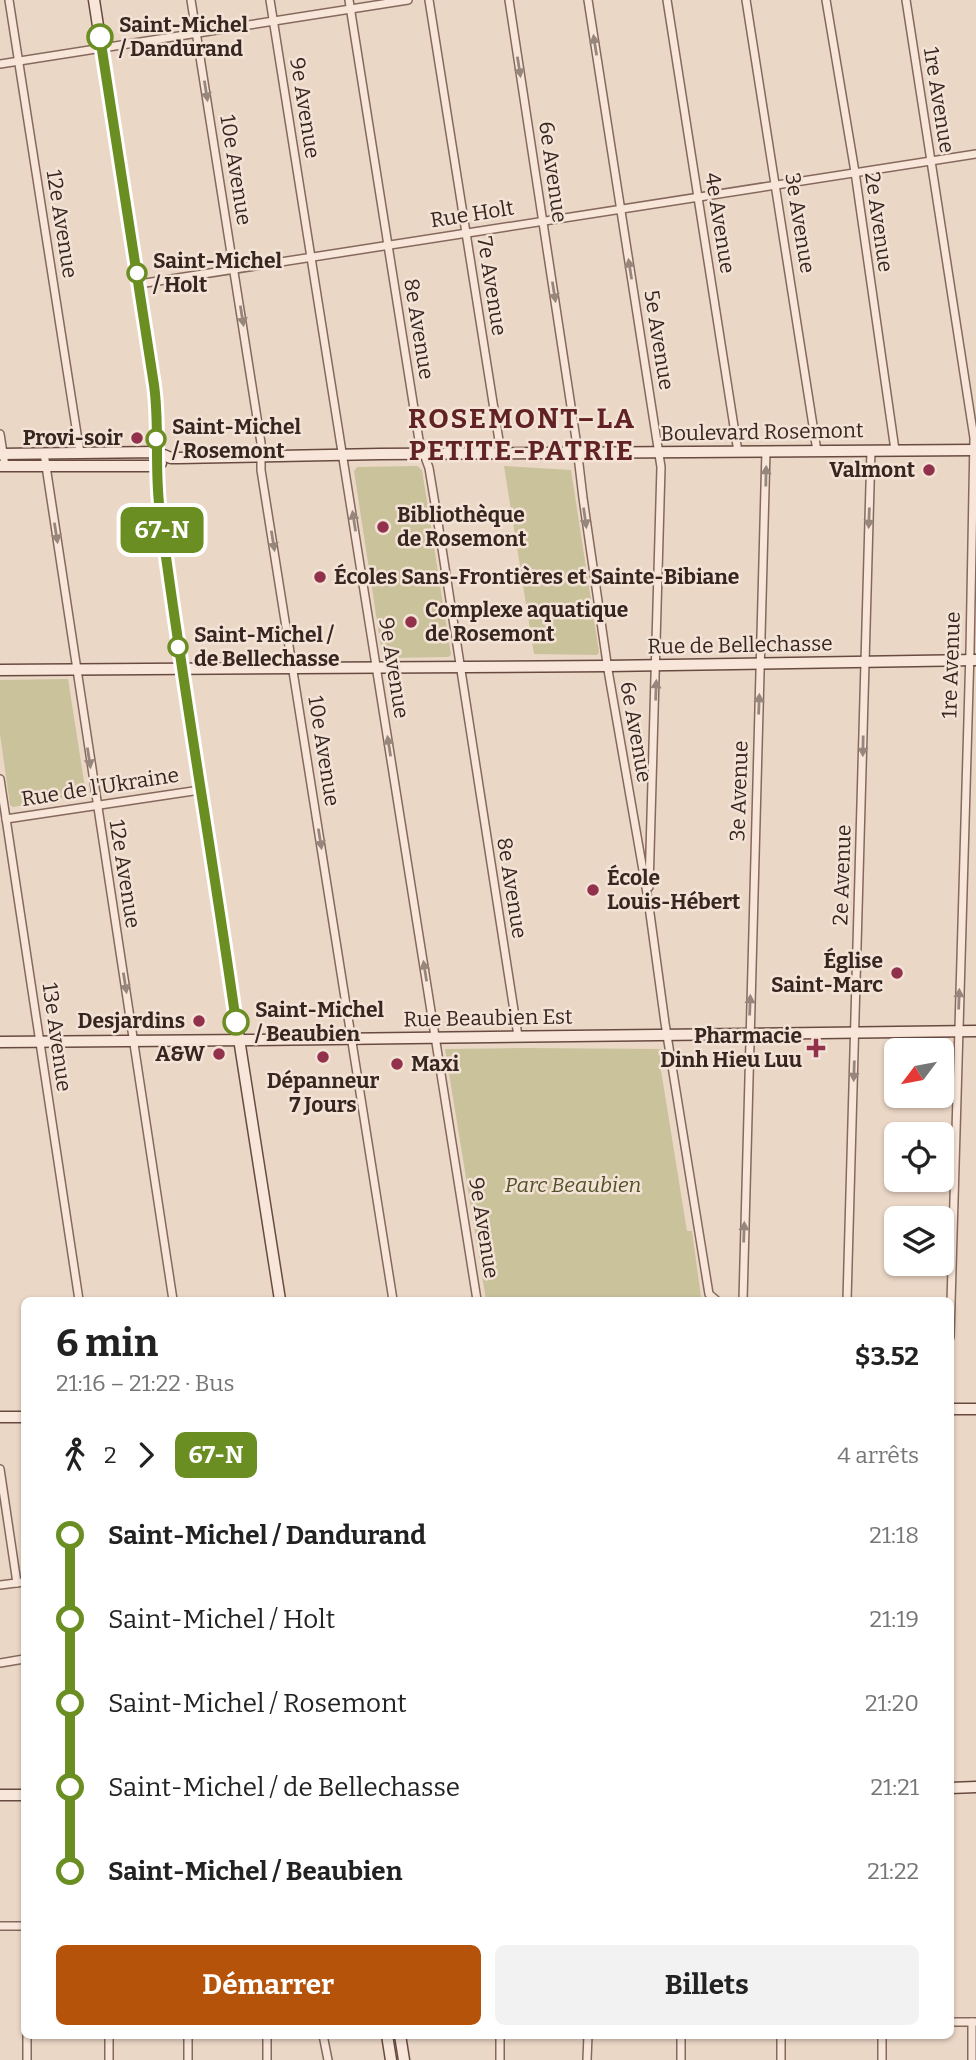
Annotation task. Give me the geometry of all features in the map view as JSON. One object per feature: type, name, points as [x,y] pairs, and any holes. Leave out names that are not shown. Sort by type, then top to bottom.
[{"type":"main road","points":[[94,0],[157,408],[156,466],[159,508],[181,668],[280,1297]]},
{"type":"main road","name":"Boulevard Rosemont","points":[[2,454],[156,452],[171,458],[975,450]]},
{"type":"main road","name":"Boulevard Rosemont","points":[[3,466],[156,466],[171,458]]},
{"type":"main road","name":"Rue de Bellechasse","points":[[0,670],[972,661]]},
{"type":"main road","name":"Rue Beaubien Est","points":[[0,1042],[976,1031]]},
{"type":"main road","points":[[954,1409],[976,1409]]},
{"type":"main road","points":[[0,1417],[21,1417]]},
{"type":"main road","points":[[954,1788],[976,1787]]},
{"type":"main road","points":[[0,1795],[21,1795]]},
{"type":"main road","points":[[388,2039],[391,2060]]},
{"type":"main road","points":[[401,2039],[404,2060]]},
{"type":"street","name":"12e Avenue","points":[[9,0],[80,453]]},
{"type":"street","name":"10e Avenue","points":[[191,0],[261,443],[261,470],[393,1297]]},
{"type":"street","name":"9e Avenue","points":[[270,0],[477,1297]]},
{"type":"street","name":"8e Avenue","points":[[349,0],[419,440],[430,473],[518,1036]]},
{"type":"street","points":[[0,64],[408,0]]},
{"type":"street","name":"7e Avenue","points":[[429,0],[501,453]]},
{"type":"street","name":"6e Avenue","points":[[509,0],[578,454],[607,666],[648,899],[667,1035],[711,1297]]},
{"type":"street","name":"5e Avenue","points":[[588,0],[662,467],[648,899]]},
{"type":"street","name":"4e Avenue","points":[[667,0],[738,452]]},
{"type":"street","name":"3e Avenue","points":[[747,0],[817,451]]},
{"type":"street","name":"2e Avenue","points":[[827,0],[895,450]]},
{"type":"street","name":"1re Avenue","points":[[906,0],[975,450],[972,661],[951,1297]]},
{"type":"street","name":"Rue Holt","points":[[139,284],[976,154]]},
{"type":"street","points":[[0,434],[3,466]]},
{"type":"street","name":"2e Avenue","points":[[847,1297],[871,450]]},
{"type":"street","name":"3e Avenue","points":[[743,1297],[766,452]]},
{"type":"street","name":"12e Avenue","points":[[44,453],[173,1297]]},
{"type":"street","name":"13e Avenue","points":[[0,779],[79,1297]]},
{"type":"street","name":"Rue de l'Ukraine","points":[[6,819],[200,789]]},
{"type":"street","points":[[0,1469],[21,1582],[0,1585]]},
{"type":"street","points":[[0,1663],[21,1660]]},
{"type":"street","points":[[0,1926],[21,1926]]},
{"type":"street","points":[[954,2022],[974,2022],[972,2060]]},
{"type":"street","points":[[27,2039],[27,2060]]},
{"type":"street","points":[[108,2060],[109,2039]]},
{"type":"street","points":[[188,2039],[188,2060]]},
{"type":"street","points":[[267,2039],[267,2060]]},
{"type":"street","points":[[324,2039],[328,2060]]},
{"type":"street","points":[[500,2039],[500,2060]]},
{"type":"street","points":[[587,2060],[588,2039]]},
{"type":"street","points":[[681,2039],[681,2060]]},
{"type":"street","points":[[781,2039],[781,2060]]},
{"type":"street","points":[[882,2039],[882,2060]]},
{"type":"green space","points":[[417,466],[422,470],[451,655],[386,658],[382,654],[354,471],[357,467]]},
{"type":"green space","points":[[504,466],[571,470],[599,652],[597,655],[534,654]]},
{"type":"green space","points":[[68,679],[86,794],[13,807],[10,805],[0,734],[0,680]]},
{"type":"green space","name":"Parc Beaubien","points":[[445,1049],[663,1049],[666,1062],[660,1064],[687,1231],[692,1231],[701,1297],[486,1297]]},
{"type":"bus line","name":"67-N","points":[[100,37],[157,408],[156,466],[159,508],[236,1022]]},
{"type":"place","name":"Saint-Michel / Dandurand","points":[[100,37]]},
{"type":"place","name":"Saint-Michel / Holt","points":[[137,273]]},
{"type":"place","name":"Provi-soir","points":[[137,438]]},
{"type":"place","name":"Saint-Michel / Rosemont","points":[[156,439]]},
{"type":"place","name":"Valmont","points":[[929,470]]},
{"type":"place","name":"Bibliothèque de Rosemont","points":[[383,527]]},
{"type":"place","name":"Écoles Sans-Frontières et Sainte-Bibiane","points":[[320,577]]},
{"type":"place","name":"Complexe aquatique de Rosemont","points":[[411,622]]},
{"type":"place","name":"Saint-Michel / de Bellechasse","points":[[178,647]]},
{"type":"place","name":"École Louis-Hébert","points":[[593,890]]},
{"type":"place","name":"Église Saint-Marc","points":[[897,973]]},
{"type":"place","name":"Desjardins","points":[[199,1021]]},
{"type":"place","name":"Saint-Michel / Beaubien","points":[[236,1022]]},
{"type":"place","name":"Pharmacie Dinh Hieu Luu","points":[[816,1048]]},
{"type":"place","name":"A&W","points":[[219,1054]]},
{"type":"place","name":"Dépanneur 7 Jours","points":[[323,1057]]},
{"type":"place","name":"Maxi","points":[[397,1064]]},
{"type":"district","name":"ROSEMONT–LA PETITE-PATRIE","points":[[522,434]]}]
